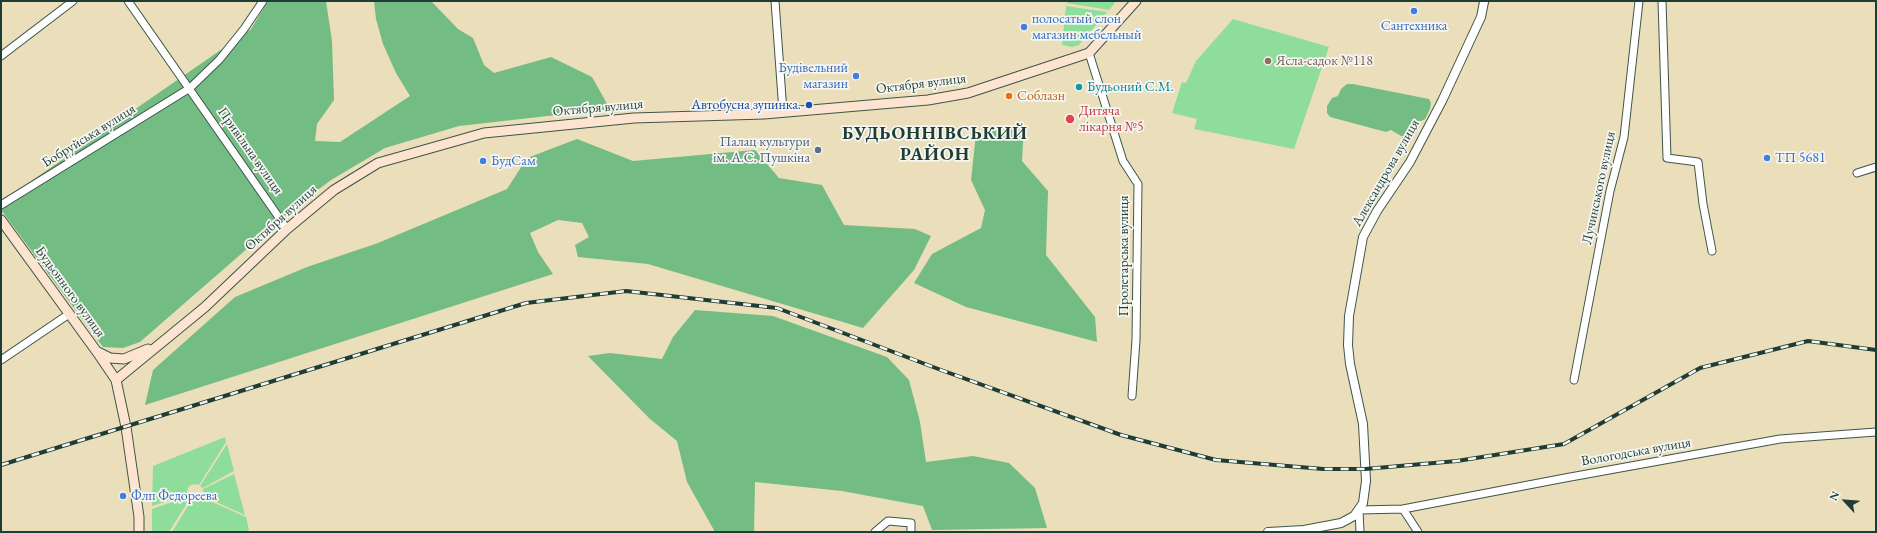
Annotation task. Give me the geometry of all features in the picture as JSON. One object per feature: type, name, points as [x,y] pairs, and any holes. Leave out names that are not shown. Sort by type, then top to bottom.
[{"type":"main road","name":"Октября вулиця","points":[[116,380],[205,307],[287,229],[334,190],[378,163],[484,133],[634,118],[764,114],[928,100],[968,93],[1089,53],[1136,1]]},
{"type":"main road","name":"Будьонного вулиця","points":[[1,220],[116,380]]},
{"type":"main road","points":[[97,352],[110,358],[124,358],[137,355],[161,343]]},
{"type":"main road","points":[[116,380],[126,426],[139,516],[139,532]]},
{"type":"street","points":[[1,56],[73,1]]},
{"type":"street","name":"Привільна вулиця","points":[[128,1],[287,229]]},
{"type":"street","points":[[190,88],[219,60],[244,29],[263,1]]},
{"type":"street","points":[[775,1],[783,112]]},
{"type":"street","name":"Александрова вулиця","points":[[1360,532],[1359,510],[1365,495],[1365,451],[1363,424],[1350,364],[1348,345],[1349,316],[1363,237],[1377,211],[1410,162],[1442,101],[1481,17],[1483,1]]},
{"type":"street","name":"Лучинського вулиця","points":[[1574,380],[1610,191],[1624,137],[1639,1]]},
{"type":"street","points":[[1662,1],[1667,158],[1698,162],[1703,204],[1712,251]]},
{"type":"street","name":"Пролетарська вулиця","points":[[1089,53],[1123,161],[1138,184],[1136,340],[1132,396]]},
{"type":"street","name":"Бобруйська вулиця","points":[[1,205],[190,88]]},
{"type":"street","points":[[1857,173],[1876,167]]},
{"type":"street","points":[[1,360],[68,314]]},
{"type":"street","name":"Вологодська вулиця","points":[[1359,510],[1403,510],[1565,478],[1780,440],[1876,432]]},
{"type":"street","points":[[1268,532],[1304,530],[1333,526],[1348,520],[1359,510]]},
{"type":"street","points":[[1403,510],[1418,532]]},
{"type":"street","points":[[875,532],[888,521],[911,523],[911,532]]},
{"type":"green space","points":[[268,1],[326,1],[332,41],[334,100],[317,124],[315,141],[340,142],[410,96],[396,73],[383,44],[376,19],[374,1],[431,1],[458,29],[473,38],[484,65],[494,73],[551,57],[592,77],[610,109],[459,126],[385,148],[331,180],[295,207],[140,342],[123,348],[103,347],[1,210],[1,202],[251,29]]},
{"type":"green space","points":[[1067,1],[1116,1],[1109,10],[1067,3]]},
{"type":"green space","points":[[1066,6],[1107,12],[1079,45],[1072,47],[1062,45]]},
{"type":"green space","points":[[1233,19],[1329,47],[1294,149],[1194,129],[1197,119],[1172,113],[1182,82],[1186,83],[1196,61]]},
{"type":"green space","points":[[1347,84],[1429,99],[1431,103],[1430,109],[1425,119],[1419,122],[1416,133],[1409,137],[1401,136],[1391,130],[1386,132],[1330,117],[1327,113],[1327,106],[1332,98],[1338,96],[1341,89]]},
{"type":"green space","points":[[1024,125],[1022,161],[1048,191],[1046,255],[1095,317],[1097,342],[966,307],[914,283],[932,254],[981,228],[985,210],[971,180],[976,134]]},
{"type":"green space","points":[[577,139],[633,161],[755,150],[779,178],[822,185],[844,225],[915,229],[931,236],[914,270],[863,328],[648,264],[578,257],[575,245],[589,237],[582,223],[558,220],[530,233],[538,252],[553,274],[145,405],[153,370],[235,297],[307,267],[378,243],[507,189],[527,158]]},
{"type":"green space","points":[[695,310],[773,316],[887,357],[909,380],[920,422],[926,462],[973,456],[1009,463],[1035,488],[1047,528],[932,530],[923,506],[842,491],[755,482],[754,532],[715,532],[687,482],[677,441],[650,419],[588,356],[610,353],[662,359],[673,337]]},
{"type":"green space","points":[[225,437],[226,442],[199,485],[194,484],[189,486],[187,495],[152,506],[153,466]]},
{"type":"green space","points":[[227,444],[234,471],[203,488],[200,486]]},
{"type":"green space","points":[[234,474],[245,515],[203,496],[203,489]]},
{"type":"green space","points":[[187,497],[189,500],[169,532],[152,532],[152,509]]},
{"type":"green space","points":[[203,498],[246,517],[249,530],[244,532],[172,532],[191,501],[197,502]]},
{"type":"railway","points":[[1,465],[526,303],[626,291],[777,308],[941,370],[1121,435],[1216,460],[1323,469],[1365,469],[1457,461],[1564,444],[1700,368],[1808,341],[1876,350]]},
{"type":"place","name":"Сантехника","points":[[1414,11]]},
{"type":"place","name":"полосатый слон магазин мебельный","points":[[1024,27]]},
{"type":"place","name":"Ясла-садок №118","points":[[1268,61]]},
{"type":"place","name":"Будівельний магазин","points":[[856,76]]},
{"type":"place","name":"Будьоний С.М.","points":[[1079,87]]},
{"type":"place","name":"Соблазн","points":[[1009,96]]},
{"type":"place","name":"Автобусна зупинка.","points":[[809,105]]},
{"type":"place","name":"Дитяча лікарня №5","points":[[1070,119]]},
{"type":"place","name":"Палац культури ім. А.С. Пушкіна","points":[[818,150]]},
{"type":"place","name":"ТП 5681","points":[[1767,158]]},
{"type":"place","name":"БудСам","points":[[483,161]]},
{"type":"place","name":"Флп Федореева","points":[[123,496]]},
{"type":"district","name":"БУДЬОННІВСЬКИЙ РАЙОН","points":[[935,144]]}]
